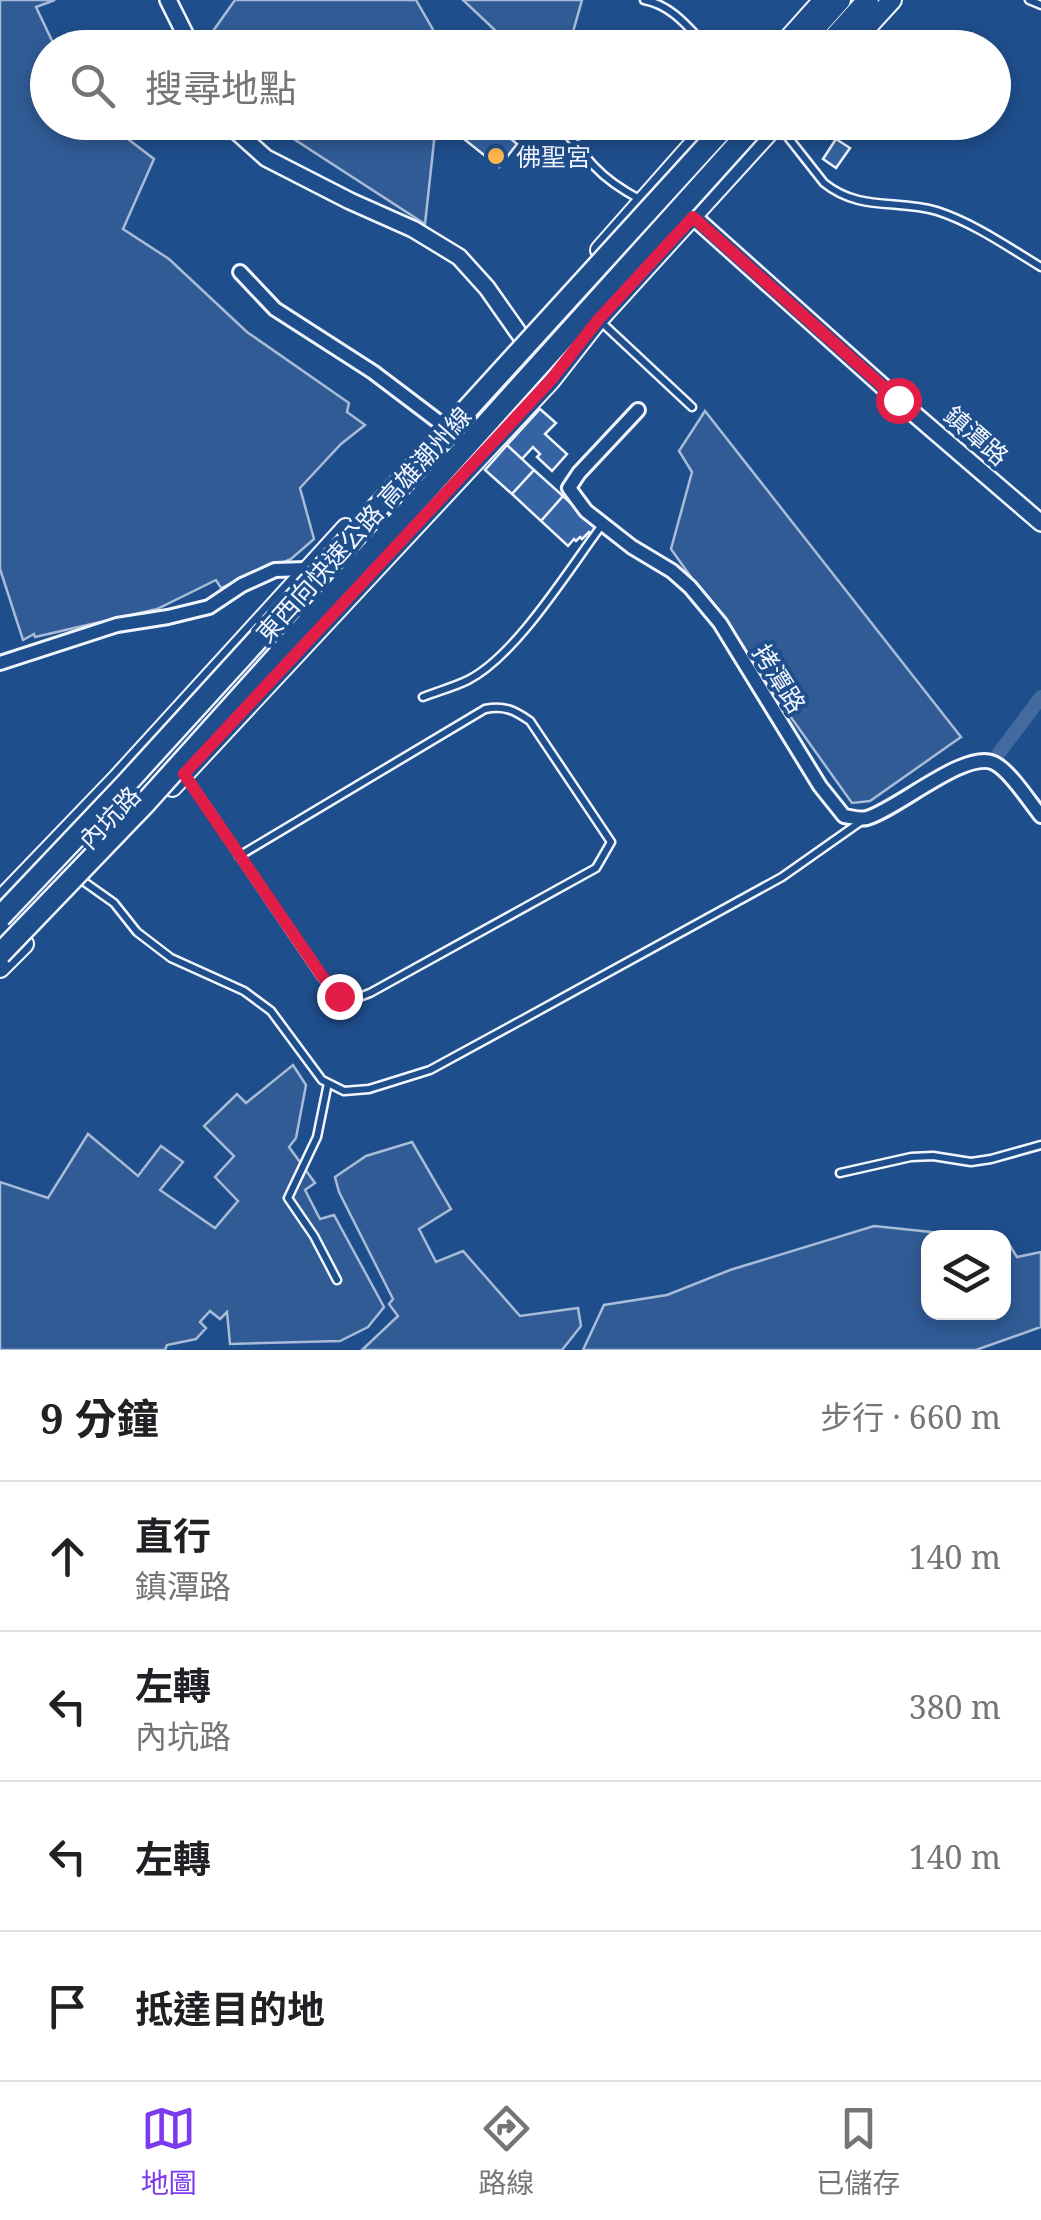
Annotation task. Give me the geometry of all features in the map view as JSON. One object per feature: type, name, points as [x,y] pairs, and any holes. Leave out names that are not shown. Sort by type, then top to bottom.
[{"type":"highway","points":[[813,30],[840,0]]},
{"type":"highway","points":[[842,30],[868,0]]},
{"type":"highway","name":"東西向快速公路 高雄潮州線","points":[[0,916],[126,784],[712,140]]},
{"type":"highway","name":"東西向快速公路 高雄潮州線","points":[[0,954],[160,787],[742,140]]},
{"type":"main road","points":[[796,30],[823,0]]},
{"type":"main road","points":[[864,30],[892,0]]},
{"type":"main road","name":"內坑路","points":[[0,901],[524,339],[697,140]]},
{"type":"main road","name":"內坑路","points":[[0,968],[551,380],[598,320],[762,140]]},
{"type":"street","points":[[168,0],[183,30]]},
{"type":"street","points":[[246,140],[266,158],[413,229],[459,257],[487,288],[551,380]]},
{"type":"street","name":"鎮潭路","points":[[657,184],[1041,523]]},
{"type":"street","points":[[240,272],[276,308],[373,372],[443,425]]},
{"type":"street","name":"拷潭路","points":[[638,410],[569,488],[586,511],[690,587],[720,623],[820,786],[844,816],[864,820]]},
{"type":"street","points":[[0,663],[117,624],[209,607],[242,585],[275,570],[308,569]]},
{"type":"street","points":[[864,820],[942,775],[981,760],[994,763],[1004,772],[1041,816]]},
{"type":"lane","points":[[644,0],[659,3],[691,30]]},
{"type":"lane","points":[[1029,0],[1041,5]]},
{"type":"lane","points":[[574,140],[596,168],[642,201]]},
{"type":"lane","points":[[790,140],[824,184],[854,201],[934,210],[972,226],[1041,267]]},
{"type":"lane","points":[[598,320],[692,406]]},
{"type":"lane","points":[[423,697],[469,680],[494,661],[518,637],[603,524]]},
{"type":"lane","points":[[184,774],[240,856],[322,976],[339,996],[351,1000],[596,868],[611,842],[530,721],[500,706],[484,709],[240,856]]},
{"type":"lane","points":[[83,882],[114,903],[137,932],[171,958],[244,991],[271,1011],[322,1080],[344,1091],[369,1090],[430,1070],[782,877],[864,820]]},
{"type":"lane","points":[[328,1083],[317,1137],[288,1198],[338,1280]]},
{"type":"lane","points":[[840,1173],[912,1157],[971,1162],[1041,1144]]},
{"type":"shaded area","points":[[0,0],[55,0],[36,7],[47,30],[30,30],[30,140],[129,140],[154,159],[123,229],[169,259],[247,332],[349,403],[347,412],[365,425],[341,444],[300,488],[314,539],[291,559],[221,588],[216,580],[157,609],[35,637],[34,634],[23,640],[0,569]]},
{"type":"shaded area","points":[[235,0],[416,0],[433,30],[214,30]]},
{"type":"shaded area","points":[[463,0],[582,0],[574,30],[495,30]]},
{"type":"shaded area","points":[[295,140],[434,140],[425,224]]},
{"type":"shaded area","points":[[705,411],[961,737],[870,801],[852,803],[671,549],[692,472],[679,451]]},
{"type":"shaded area","points":[[293,1065],[306,1085],[296,1138],[289,1147],[315,1183],[305,1190],[320,1219],[334,1215],[384,1307],[368,1327],[340,1341],[230,1344],[227,1312],[220,1319],[210,1311],[200,1322],[206,1328],[196,1339],[167,1345],[165,1350],[0,1350],[0,1182],[48,1198],[88,1134],[138,1176],[161,1146],[183,1162],[160,1190],[215,1228],[238,1201],[215,1177],[234,1156],[204,1126],[237,1094],[246,1103]]},
{"type":"shaded area","points":[[412,1142],[451,1209],[419,1229],[436,1262],[463,1251],[520,1316],[578,1308],[581,1326],[562,1350],[362,1350],[398,1316],[389,1304],[393,1299],[335,1177],[366,1156]]},
{"type":"shaded area","points":[[874,1226],[921,1231],[921,1320],[1011,1320],[1011,1247],[1017,1257],[1041,1252],[1041,1327],[976,1350],[583,1350],[604,1305],[667,1295],[730,1270]]},
{"type":"building","points":[[465,140],[512,140],[517,144],[499,167]]},
{"type":"building","points":[[835,140],[850,148],[836,168],[823,159]]},
{"type":"building","points":[[540,409],[556,423],[545,434],[567,454],[552,471],[537,457],[540,454],[533,447],[522,459],[507,445]]},
{"type":"building","points":[[507,445],[534,470],[512,494],[485,470]]},
{"type":"building","points":[[534,470],[563,496],[541,521],[512,494]]},
{"type":"building","points":[[563,496],[598,528],[568,546],[541,521]]},
{"type":"waterway","points":[[999,753],[1041,697]]},
{"type":"place","name":"佛聖宮","points":[[496,156]]},
{"type":"route","points":[[339,996],[184,774],[551,380],[598,320],[693,217],[898,400]]}]
